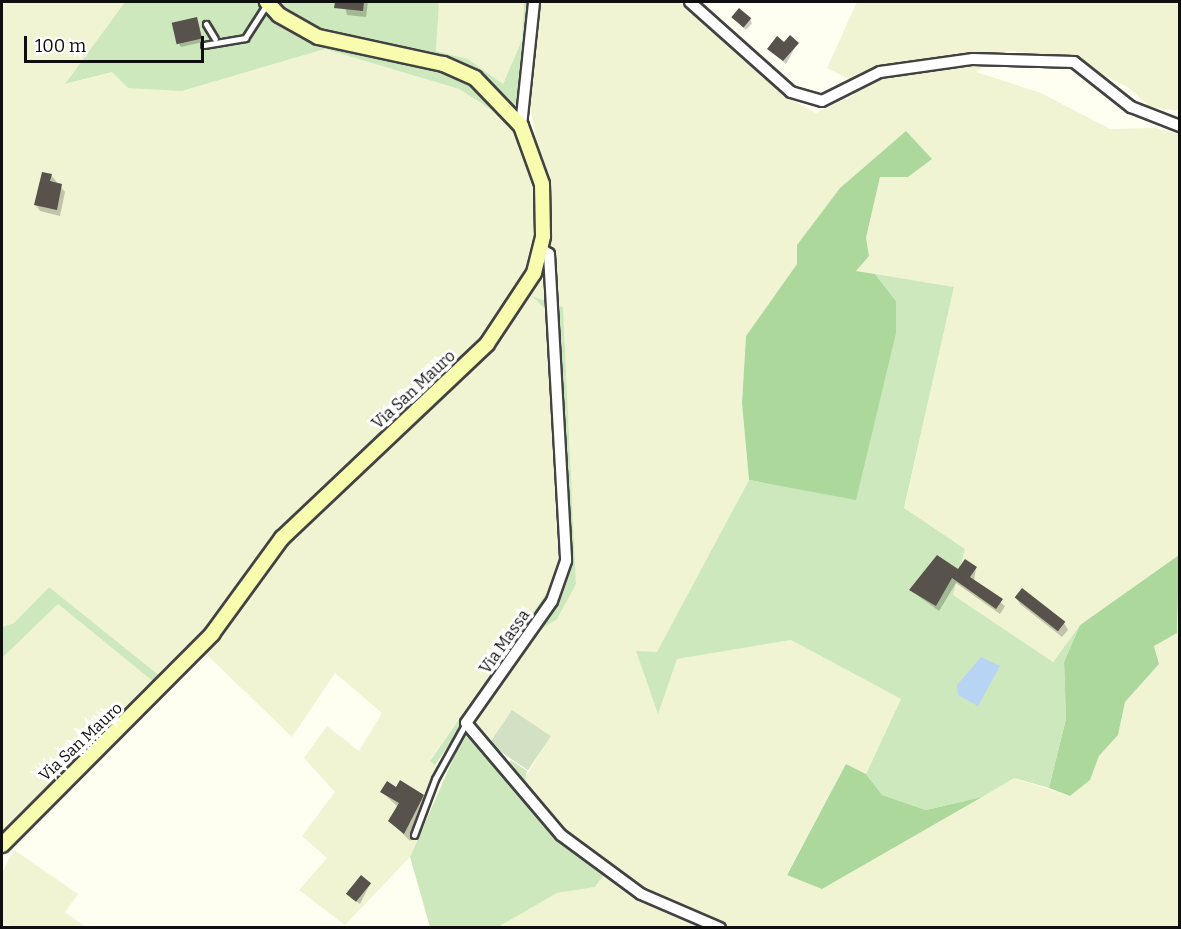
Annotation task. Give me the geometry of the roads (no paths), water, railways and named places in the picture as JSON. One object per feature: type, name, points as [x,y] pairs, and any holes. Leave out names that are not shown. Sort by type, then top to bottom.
[{"type":"main road","name":"Via San Mauro","points":[[2,845],[205,642],[282,538],[487,344],[524,295],[541,249],[542,184],[520,126],[475,78],[443,64],[318,37],[279,15],[267,2]]},
{"type":"street","points":[[520,126],[534,2]]},
{"type":"street","points":[[690,2],[791,92],[822,101],[880,72],[973,59],[1074,62],[1131,107],[1179,126]]},
{"type":"street","name":"Via Massa","points":[[466,723],[552,601],[566,561],[549,254],[541,249]]},
{"type":"street","points":[[466,723],[561,835],[641,894],[720,927]]},
{"type":"lane","points":[[204,45],[215,39],[245,39],[267,2]]},
{"type":"lane","points":[[206,24],[215,39]]},
{"type":"lane","points":[[414,835],[435,779],[466,723]]},
{"type":"water","points":[[981,657],[1000,666],[978,706],[958,695],[957,685]]}]
